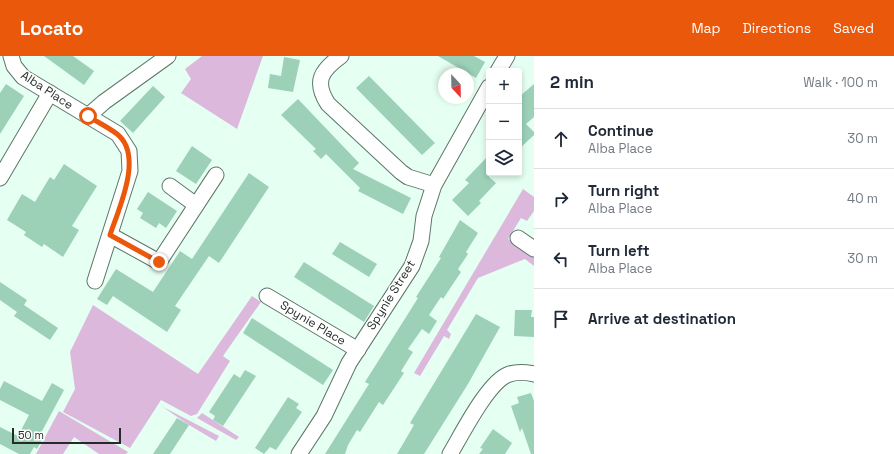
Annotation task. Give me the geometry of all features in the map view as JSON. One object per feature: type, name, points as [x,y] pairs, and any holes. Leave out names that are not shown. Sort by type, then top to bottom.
[{"type":"street","points":[[88,116],[104,102],[168,56]]},
{"type":"street","points":[[341,56],[327,67],[321,76],[323,97],[328,104],[401,172],[408,177],[434,184]]},
{"type":"street","name":"Alba Place","points":[[11,57],[17,72],[118,134],[129,151],[130,171],[95,281]]},
{"type":"street","name":"Spynie Street","points":[[299,454],[324,416],[349,363],[412,266],[421,241],[424,216],[434,184],[486,92]]},
{"type":"street","points":[[0,178],[50,93]]},
{"type":"street","points":[[110,235],[159,262],[216,175]]},
{"type":"street","points":[[170,186],[196,205]]},
{"type":"street","points":[[518,238],[534,250]]},
{"type":"street","name":"Spynie Place","points":[[267,296],[358,350]]},
{"type":"street","points":[[450,454],[491,387],[507,375],[522,372],[534,374]]},
{"type":"shaded area","points":[[202,56],[263,56],[237,129],[181,93],[191,79],[185,69]]},
{"type":"shaded area","points":[[523,189],[534,197],[534,211],[527,221],[521,218],[508,239],[534,257],[534,266],[525,259],[478,278],[447,330],[451,334],[449,339],[444,336],[420,376],[414,373]]},
{"type":"shaded area","points":[[252,296],[261,302],[223,356],[230,361],[197,414],[191,416],[161,400],[130,448],[63,412],[75,389],[70,352],[93,305],[198,374]]},
{"type":"shaded area","points":[[163,407],[219,436],[216,441]]},
{"type":"shaded area","points":[[59,411],[128,452],[126,454],[99,454],[74,437],[63,454],[36,454]]},
{"type":"shaded area","points":[[202,413],[239,437],[236,440],[197,418]]},
{"type":"building","points":[[44,56],[73,56],[94,71],[84,85]]},
{"type":"building","points":[[438,56],[474,56],[485,62],[476,78],[474,77],[474,68],[459,68]]},
{"type":"building","points":[[284,57],[300,60],[293,92],[268,88],[270,74],[281,76]]},
{"type":"building","points":[[369,76],[435,143],[422,155],[356,88]]},
{"type":"building","points":[[6,84],[24,96],[0,134],[0,93]]},
{"type":"building","points":[[534,84],[534,117],[526,124],[534,132],[534,135],[522,146],[522,104],[522,94]]},
{"type":"building","points":[[153,86],[165,97],[133,133],[120,121]]},
{"type":"building","points":[[298,99],[359,163],[353,169],[411,198],[403,214],[358,191],[360,188],[326,154],[321,159],[313,151],[316,149],[281,115]]},
{"type":"building","points":[[192,146],[212,160],[196,184],[176,171]]},
{"type":"building","points":[[486,158],[486,176],[489,176],[496,183],[479,201],[481,203],[468,216],[452,200],[469,183],[465,180]]},
{"type":"building","points":[[64,164],[97,186],[72,226],[79,230],[63,257],[44,244],[42,247],[24,235],[26,232],[7,220],[22,194],[35,202],[50,177],[54,180]]},
{"type":"building","points":[[249,173],[269,187],[219,263],[209,256],[175,306],[181,310],[167,332],[113,296],[107,305],[97,299],[116,269],[153,292],[180,251],[192,259]]},
{"type":"building","points":[[148,192],[177,211],[166,228],[159,223],[156,228],[140,218],[143,213],[137,209]]},
{"type":"building","points":[[460,220],[478,233],[466,252],[468,254],[458,269],[461,272],[443,299],[441,297],[429,315],[437,321],[429,334],[422,329],[408,349],[413,352],[401,371],[404,373],[383,405],[379,402],[360,432],[357,430],[348,445],[345,454],[325,454],[369,384],[365,382],[418,298],[416,297],[441,258],[439,257]]},
{"type":"building","points":[[340,242],[377,264],[369,277],[332,254]]},
{"type":"building","points":[[304,262],[374,306],[364,322],[294,277]]},
{"type":"building","points":[[0,282],[27,300],[24,305],[58,328],[50,340],[14,316],[17,312],[0,300]]},
{"type":"building","points":[[515,310],[532,310],[531,317],[534,317],[534,337],[514,336]]},
{"type":"building","points":[[476,314],[500,327],[468,384],[424,454],[397,454],[414,425],[410,423]]},
{"type":"building","points":[[252,318],[333,370],[323,385],[243,333]]},
{"type":"building","points":[[245,370],[256,376],[223,426],[213,420],[215,416],[209,412],[234,374],[240,378]]},
{"type":"building","points":[[4,381],[42,401],[52,383],[64,390],[41,433],[45,435],[37,449],[34,447],[30,454],[19,454],[0,444],[0,427],[18,436],[29,415],[0,400],[0,389]]},
{"type":"building","points":[[531,393],[534,401],[534,454],[531,454],[522,428],[520,432],[511,406],[519,403],[517,397]]},
{"type":"building","points":[[288,397],[299,404],[296,408],[302,412],[276,450],[270,447],[264,454],[255,448]]},
{"type":"building","points":[[177,418],[189,425],[170,454],[153,454]]},
{"type":"building","points":[[493,429],[512,443],[505,454],[479,454],[483,449],[480,448]]},
{"type":"route","points":[[88,116],[118,134],[129,151],[130,171],[110,235],[159,262]]}]
